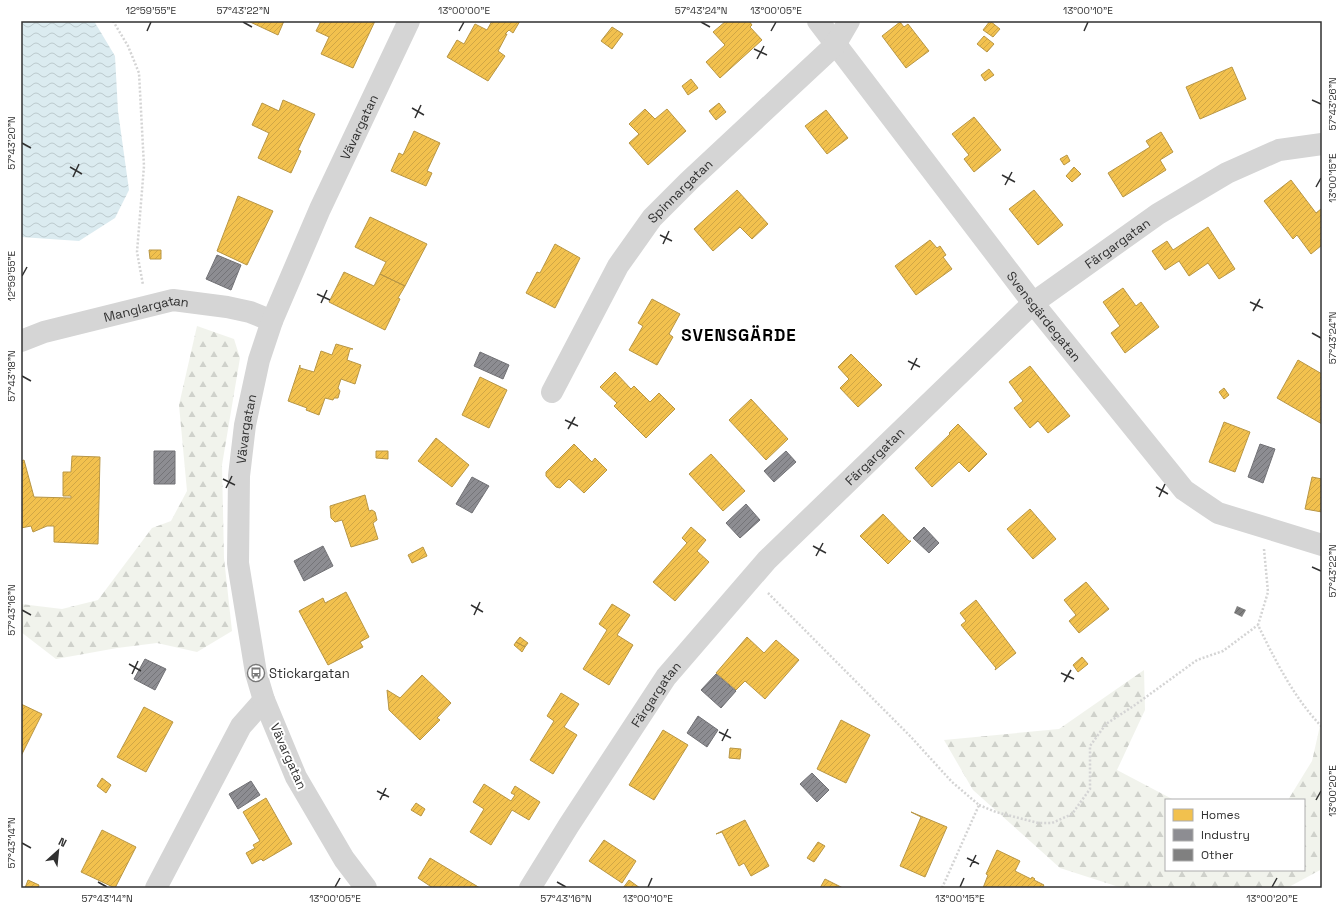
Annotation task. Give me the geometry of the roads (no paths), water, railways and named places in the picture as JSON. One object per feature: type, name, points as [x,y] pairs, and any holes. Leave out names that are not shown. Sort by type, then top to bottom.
[{"type":"street","name":"Vävargatan","points":[[366,888],[344,859],[296,777],[264,700],[256,673],[238,563],[239,476],[245,425],[258,360],[272,321],[320,209],[409,21]]},
{"type":"street","name":"Svensgärdegatan","points":[[818,21],[835,46],[1033,302],[1184,490],[1218,513],[1322,545]]},
{"type":"street","name":"Spinnargatan","points":[[552,392],[618,266],[652,218],[689,181],[835,46],[849,21]]},
{"type":"street","name":"Färgargatan","points":[[530,888],[569,825],[666,677],[772,555],[1033,302],[1158,214],[1227,173],[1279,150],[1322,144]]},
{"type":"street","name":"Manglargatan","points":[[21,341],[44,332],[173,300],[227,307],[250,312],[272,321]]},
{"type":"street","points":[[156,888],[241,726],[264,700]]},
{"type":"water","points":[[21,21],[94,21],[115,56],[118,111],[129,190],[115,218],[79,241],[21,237]]},
{"type":"place","name":"Stickargatan","points":[[256,673]]},
{"type":"district","name":"SVENSGÄRDE","points":[[739,335]]}]
